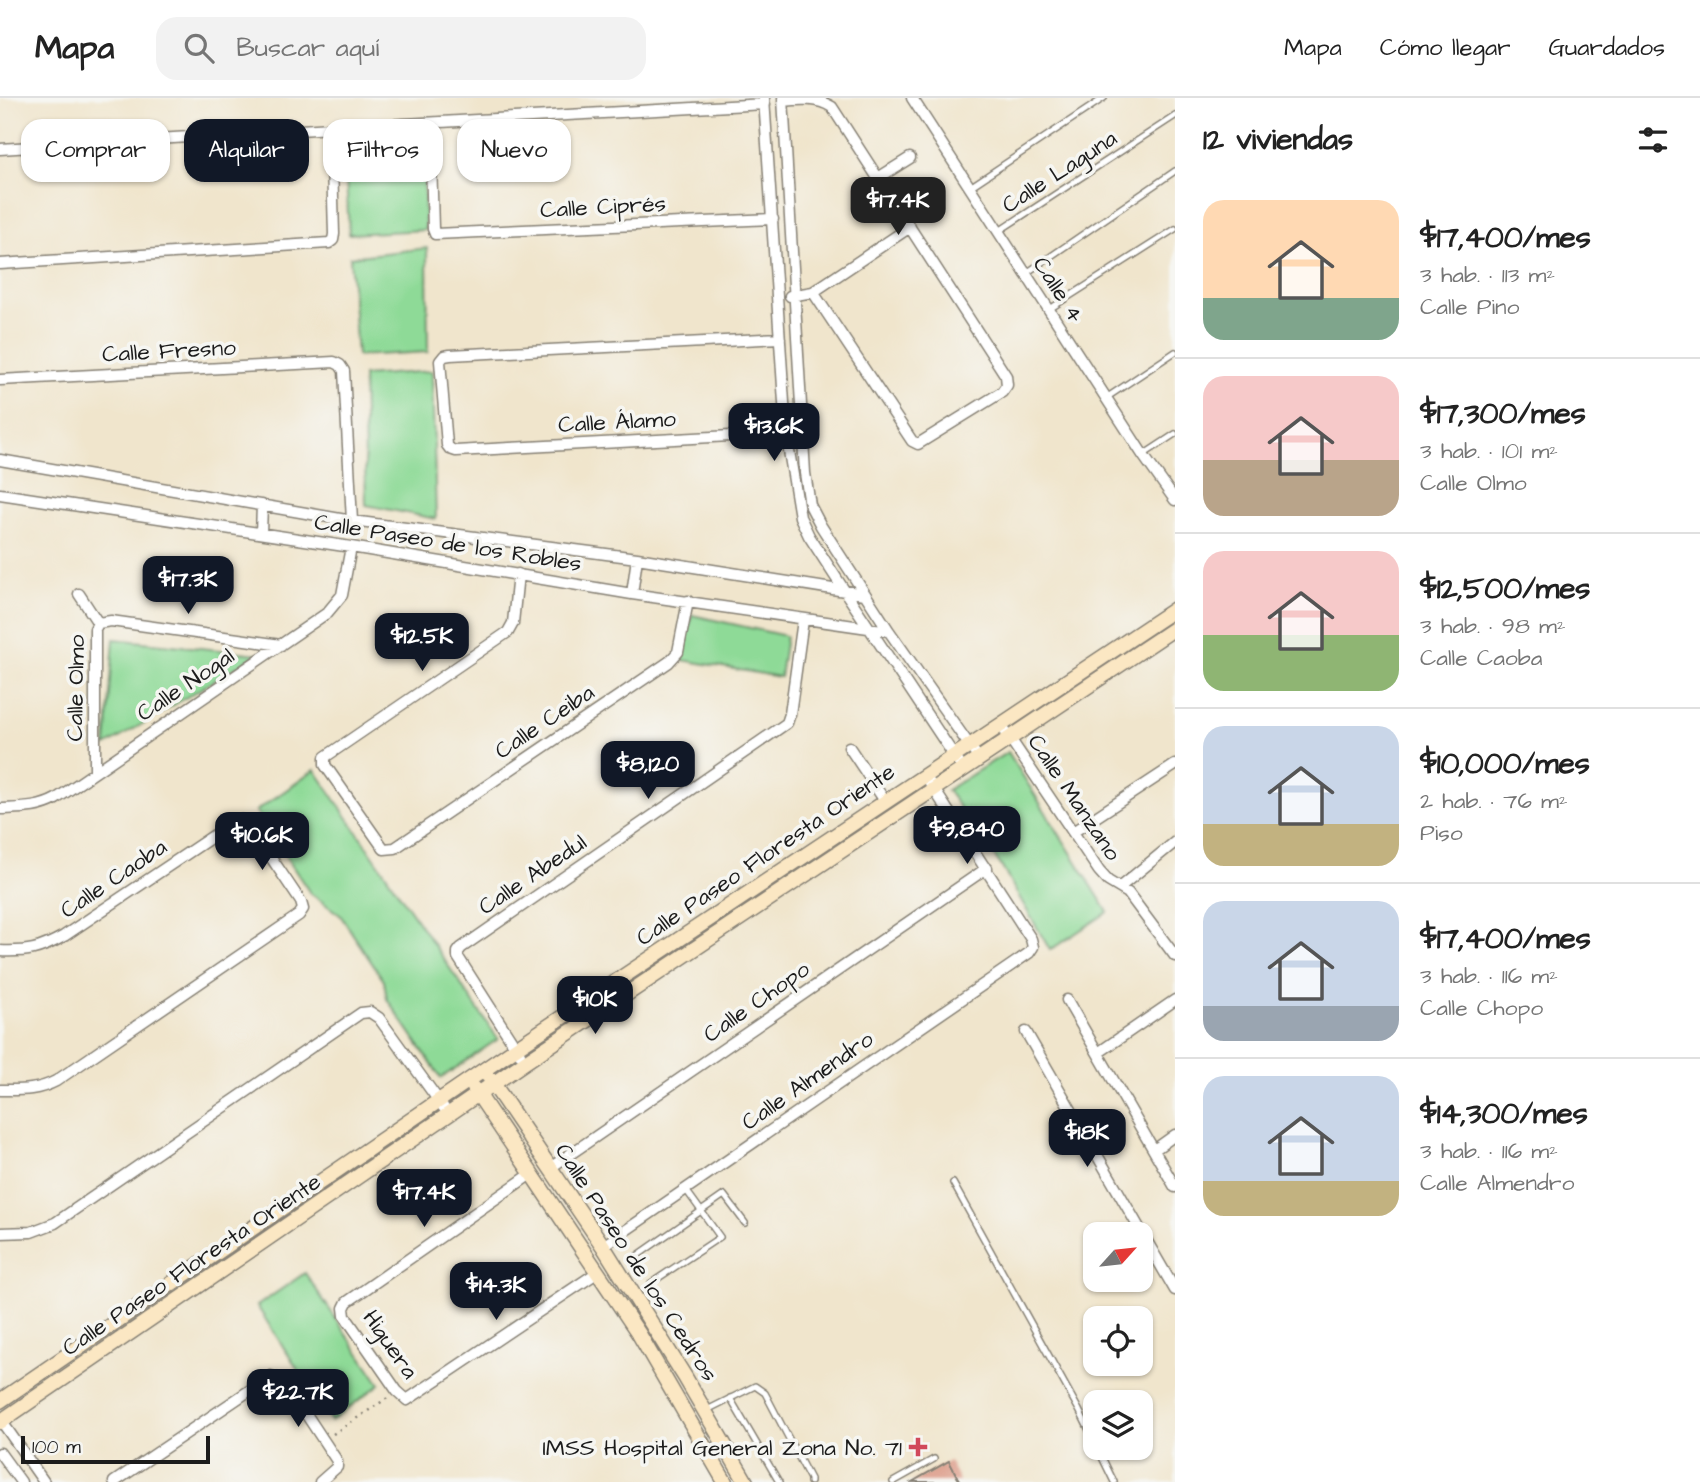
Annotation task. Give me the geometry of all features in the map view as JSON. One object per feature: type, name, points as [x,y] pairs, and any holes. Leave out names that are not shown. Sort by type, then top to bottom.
[{"type":"main road","name":"Calle Paseo Floresta Oriente","points":[[0,1401],[516,1048],[1175,609]]},
{"type":"main road","name":"Calle Paseo Floresta Oriente","points":[[0,1420],[525,1062],[1175,628]]},
{"type":"main road","points":[[668,946],[678,960]]},
{"type":"main road","name":"Calle Paseo de los Cedros","points":[[484,1070],[603,1246],[746,1482]]},
{"type":"main road","name":"Calle Paseo de los Cedros","points":[[469,1081],[639,1334],[725,1482]]},
{"type":"main road","points":[[209,1259],[218,1273]]},
{"type":"street","points":[[813,292],[912,440],[918,444],[1002,392],[1007,386],[1006,376],[832,107],[824,100],[816,98],[783,99],[805,474],[810,505],[864,594],[979,759]]},
{"type":"street","name":"Calle 4","points":[[912,98],[1143,455],[1174,496]]},
{"type":"street","points":[[443,123],[764,101],[786,433],[800,517],[809,536],[962,769]]},
{"type":"street","points":[[0,149],[323,129]]},
{"type":"street","points":[[878,178],[910,158]]},
{"type":"street","points":[[0,264],[329,243],[333,240],[332,182]]},
{"type":"street","name":"Calle Ciprés","points":[[432,182],[435,234],[773,219]]},
{"type":"street","points":[[777,296],[813,292],[910,227]]},
{"type":"street","name":"Calle Álamo","points":[[780,338],[444,356],[440,361],[447,445],[456,451],[786,433]]},
{"type":"street","name":"Calle Fresno","points":[[0,380],[334,362],[344,371],[352,521]]},
{"type":"street","name":"Calle Paseo de los Robles","points":[[0,460],[352,521],[637,558],[864,594]]},
{"type":"street","name":"Calle Paseo de los Robles","points":[[0,494],[351,547],[632,594],[889,631]]},
{"type":"street","points":[[261,533],[262,505]]},
{"type":"street","name":"Calle Nogal","points":[[0,809],[44,806],[281,645],[336,604],[345,586],[351,547]]},
{"type":"street","points":[[632,594],[637,558]]},
{"type":"street","name":"Calle Ceiba","points":[[518,574],[513,623],[508,632],[324,760],[382,847],[388,850],[395,848],[669,662],[678,652],[688,601]]},
{"type":"street","points":[[79,594],[98,623]]},
{"type":"street","name":"Calle Abedul","points":[[516,1048],[458,957],[458,952],[786,723],[790,713],[803,620]]},
{"type":"street","name":"Calle Olmo","points":[[95,770],[95,629],[98,623],[111,621],[281,645]]},
{"type":"street","name":"Calle Manzano","points":[[1001,725],[1104,877],[1120,887],[1136,903],[1175,956]]},
{"type":"street","points":[[849,747],[885,801]]},
{"type":"street","points":[[1073,832],[1175,765]]},
{"type":"street","points":[[924,775],[987,868]]},
{"type":"street","name":"Calle Caoba","points":[[0,951],[39,950],[234,822],[242,820],[248,823],[303,909],[299,915],[56,1082],[43,1088],[0,1090]]},
{"type":"street","points":[[1120,887],[1175,842]]},
{"type":"street","name":"Calle Almendro","points":[[603,1246],[1029,953],[1033,947],[1031,939],[987,868]]},
{"type":"street","name":"Calle Chopo","points":[[550,1168],[987,868]]},
{"type":"street","points":[[1068,1000],[1175,1187]]},
{"type":"street","points":[[1098,1053],[1175,1000]]},
{"type":"street","points":[[0,1233],[31,1233],[55,1223],[362,1013],[370,1012],[379,1018],[449,1115]]},
{"type":"street","points":[[1026,1032],[1175,1290]]},
{"type":"street","points":[[516,1048],[525,1062]]},
{"type":"street","points":[[1154,1150],[1175,1135]]},
{"type":"street","name":"Higuera","points":[[531,1174],[347,1302],[344,1308],[345,1316],[397,1391],[407,1399],[598,1272]]},
{"type":"street","points":[[559,1215],[573,1203]]},
{"type":"street","points":[[114,1482],[266,1378],[276,1377],[285,1382],[337,1461],[337,1467],[320,1482]]},
{"type":"street","points":[[0,1420],[44,1482]]},
{"type":"street","points":[[0,1453],[20,1482]]},
{"type":"lane","points":[[968,187],[1104,98]]},
{"type":"lane","name":"Calle Laguna","points":[[997,232],[1175,116]]},
{"type":"lane","points":[[1025,274],[1175,171]]},
{"type":"lane","points":[[1048,310],[1175,229]]},
{"type":"lane","points":[[1106,398],[1175,352]]},
{"type":"lane","points":[[1143,455],[1175,434]]},
{"type":"lane","points":[[953,1184],[1083,1418]]},
{"type":"lane","points":[[651,1283],[720,1237],[685,1189]]},
{"type":"lane","points":[[634,1258],[724,1195],[745,1223]]},
{"type":"lane","points":[[705,1411],[755,1386],[765,1393],[810,1482]]},
{"type":"lane","points":[[730,1398],[779,1482]]},
{"type":"lane","points":[[893,1482],[934,1459]]},
{"type":"lane","points":[[1103,1460],[1114,1482]]},
{"type":"path","points":[[324,1439],[397,1391]]},
{"type":"green space","points":[[346,182],[424,182],[425,230],[349,234]]},
{"type":"green space","points":[[427,248],[428,352],[357,356],[350,257]]},
{"type":"green space","points":[[432,371],[436,519],[366,505],[363,376]]},
{"type":"green space","points":[[692,615],[786,636],[780,677],[682,660]]},
{"type":"green space","points":[[114,639],[258,654],[106,746]]},
{"type":"green space","points":[[1008,752],[1108,912],[1050,950],[1000,864],[947,790]]},
{"type":"green space","points":[[315,770],[498,1039],[441,1078],[387,999],[384,981],[340,915],[310,893],[256,811]]},
{"type":"green space","points":[[305,1273],[380,1384],[331,1421],[257,1306]]},
{"type":"building","points":[[949,1461],[960,1482],[912,1482]]},
{"type":"place","name":"IMSS Hospital General Zona No. 71","points":[[918,1447]]}]
